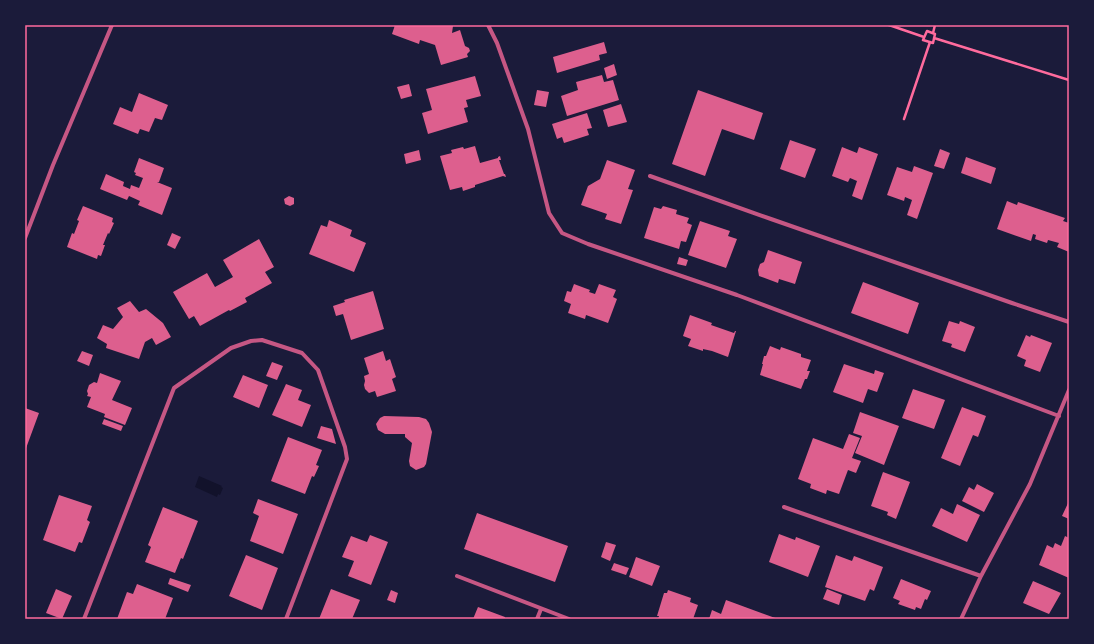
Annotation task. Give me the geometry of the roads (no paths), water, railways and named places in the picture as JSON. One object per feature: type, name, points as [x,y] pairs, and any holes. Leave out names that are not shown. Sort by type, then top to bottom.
[{"type":"street","points":[[25,238],[53,164],[112,25]]},
{"type":"street","points":[[488,25],[497,43],[528,129],[549,213],[562,232],[588,244],[738,295],[1059,416]]},
{"type":"street","points":[[650,176],[1069,322]]},
{"type":"street","points":[[84,619],[174,388],[231,348],[251,341],[262,340],[302,353],[318,370],[345,447],[347,459],[286,619]]},
{"type":"street","points":[[961,619],[1030,484],[1069,390]]},
{"type":"street","points":[[784,507],[982,576]]},
{"type":"street","points":[[457,576],[569,619]]},
{"type":"street","points":[[537,619],[541,609]]}]
